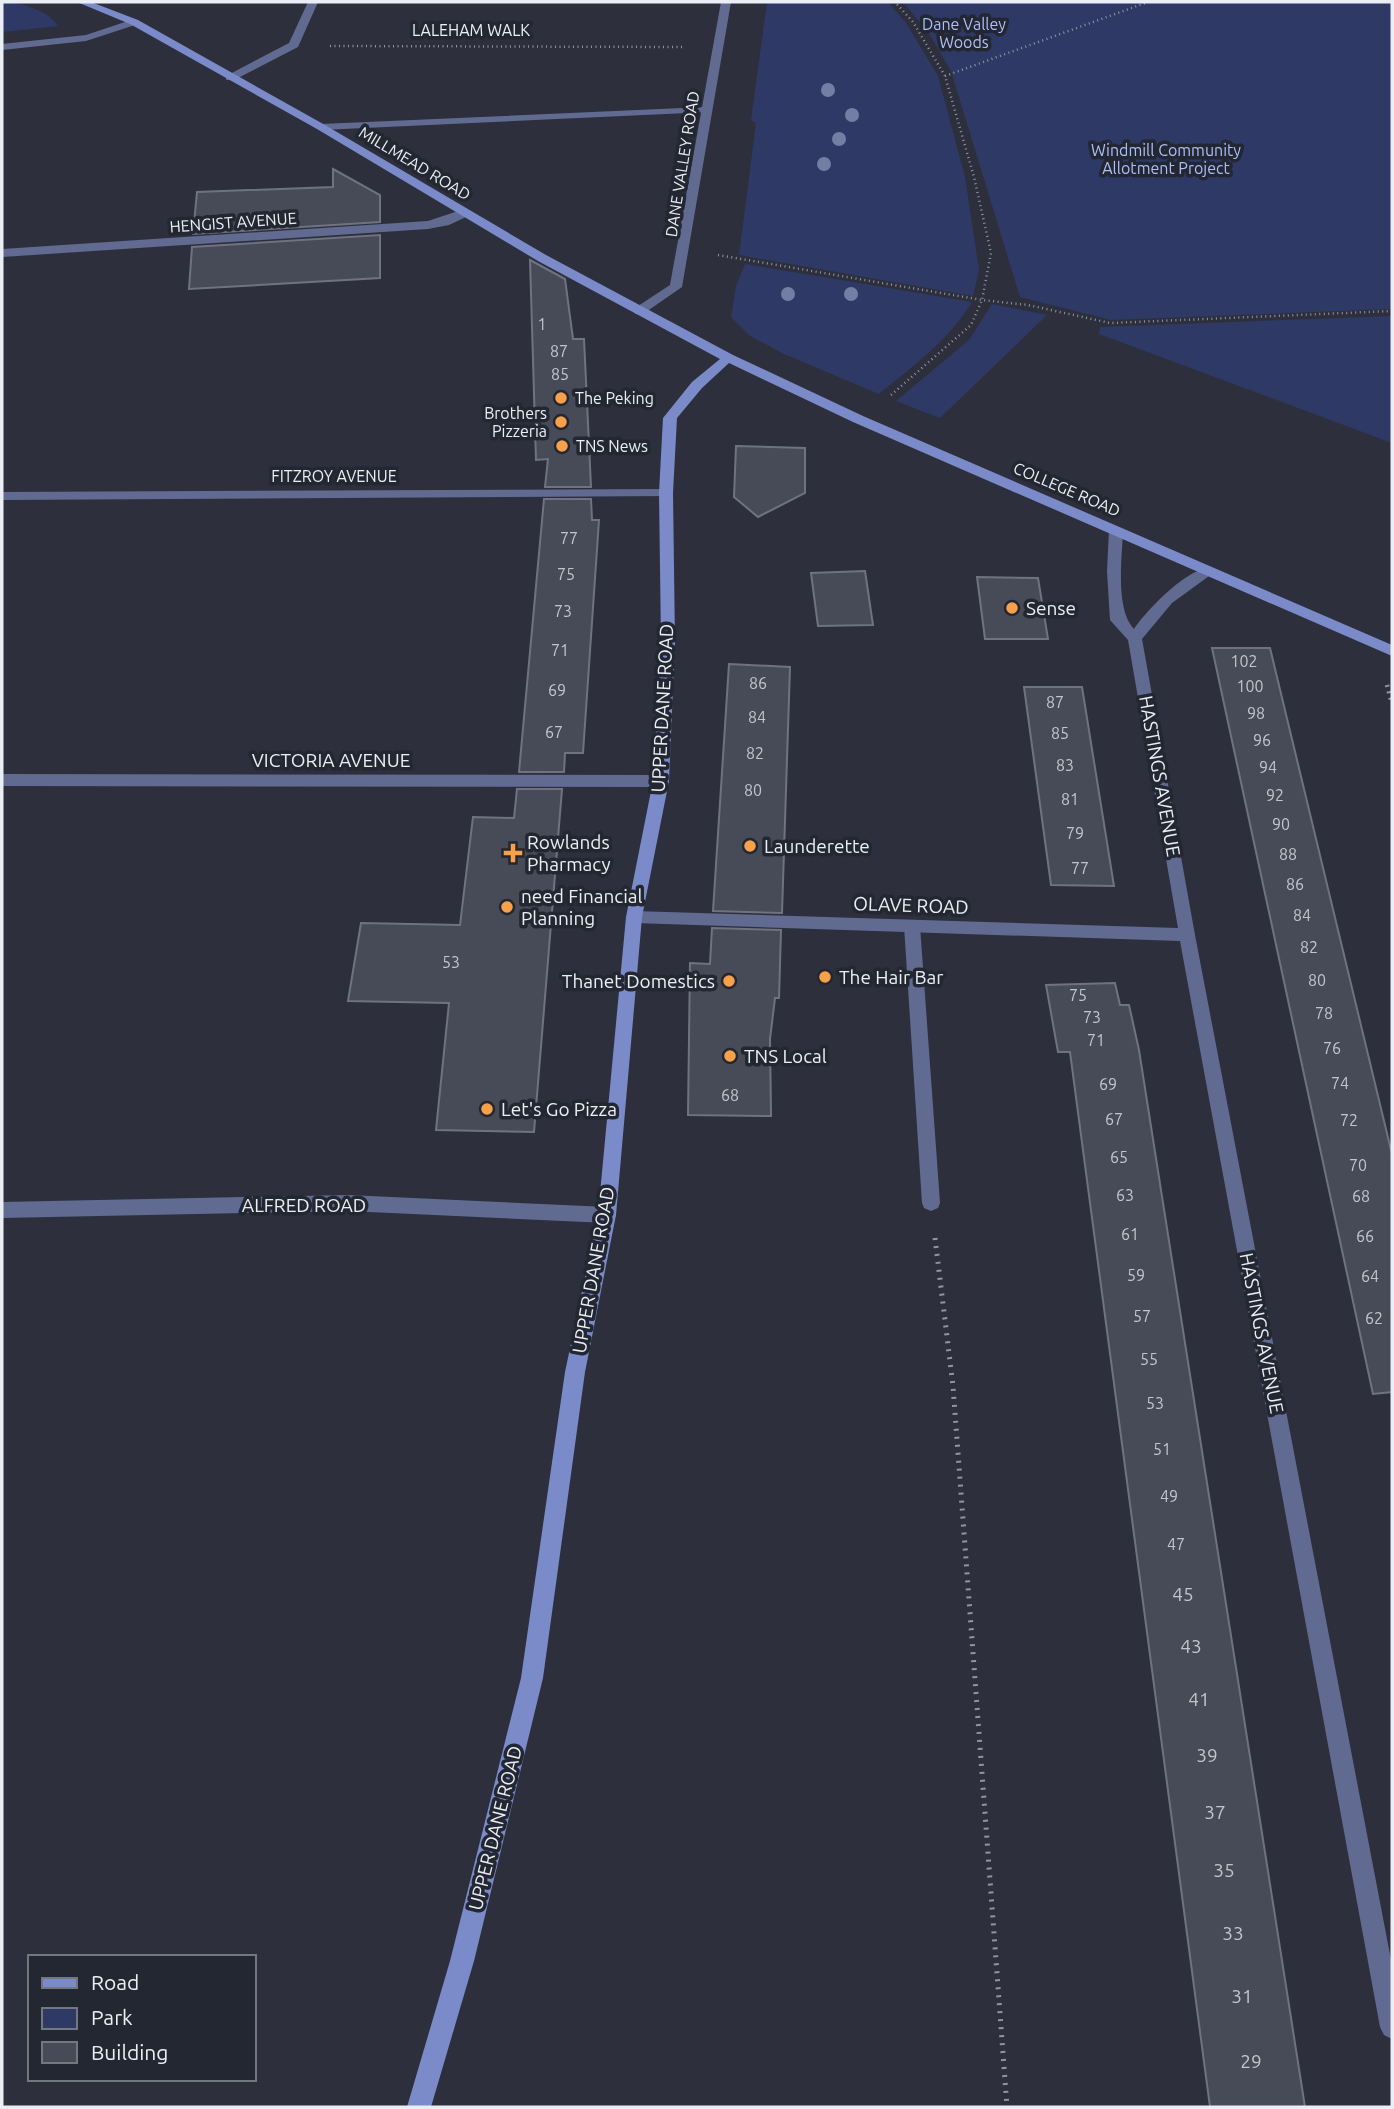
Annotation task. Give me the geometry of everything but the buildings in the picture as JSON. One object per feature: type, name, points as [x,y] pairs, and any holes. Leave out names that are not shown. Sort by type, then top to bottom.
[{"type":"main road","name":"MILLMEAD ROAD","points":[[82,2],[134,22],[321,127],[464,213],[728,358]]},
{"type":"main road","name":"COLLEGE ROAD","points":[[728,358],[858,419],[1392,651]]},
{"type":"main road","name":"UPPER DANE ROAD","points":[[419,2107],[463,1961],[532,1678],[575,1372],[607,1215],[634,917],[661,781],[668,642],[666,493],[670,418],[698,385],[728,358]]},
{"type":"street","points":[[230,78],[294,45],[313,2]]},
{"type":"street","name":"DANE VALLEY ROAD","points":[[639,311],[676,287],[726,2]]},
{"type":"street","points":[[2,47],[84,40],[110,34],[134,22]]},
{"type":"street","points":[[321,127],[705,110]]},
{"type":"street","name":"HENGIST AVENUE","points":[[2,253],[428,225],[445,222],[464,213]]},
{"type":"street","name":"FITZROY AVENUE","points":[[2,496],[666,493]]},
{"type":"street","name":"HASTINGS AVENUE","points":[[1116,530],[1114,571],[1117,620],[1135,639],[1187,934],[1392,2027]]},
{"type":"street","points":[[1135,639],[1152,612],[1171,595],[1209,571]]},
{"type":"street","name":"VICTORIA AVENUE","points":[[2,780],[661,781]]},
{"type":"street","name":"OLAVE ROAD","points":[[634,917],[1187,934]]},
{"type":"street","points":[[912,926],[931,1203]]},
{"type":"street","name":"ALFRED ROAD","points":[[2,1210],[348,1203],[607,1215]]},
{"type":"path","points":[[858,419],[950,346],[971,325],[982,300],[991,253],[975,177],[946,76],[912,22],[895,2]]},
{"type":"path","points":[[946,76],[1148,2]]},
{"type":"path","name":"LALEHAM WALK","points":[[294,45],[719,47]]},
{"type":"path","points":[[682,256],[726,255],[982,300],[1028,305],[1110,323],[1392,311]]},
{"type":"path","points":[[931,1203],[953,1386],[1007,2107]]},
{"type":"green space","points":[[2,2],[33,8],[48,16],[58,26],[2,32]]},
{"type":"green space","points":[[767,2],[888,2],[906,23],[938,76],[965,177],[979,270],[973,296],[739,255],[756,123],[751,120]]},
{"type":"green space","name":"Windmill Community Allotment Project","points":[[903,2],[1392,2],[1392,309],[1111,320],[1020,297],[951,71],[928,32]]},
{"type":"green space","points":[[745,264],[972,302],[941,340],[879,394],[784,354],[750,336],[731,317],[736,286]]},
{"type":"green space","points":[[992,304],[1047,315],[940,418],[896,401],[969,340]]},
{"type":"green space","points":[[1392,316],[1392,443],[1099,334],[1100,327]]},
{"type":"place","name":"The Peking","points":[[561,398]]},
{"type":"place","name":"Brothers Pizzeria","points":[[561,422]]},
{"type":"place","name":"TNS News","points":[[562,446]]},
{"type":"place","name":"Sense","points":[[1012,608]]},
{"type":"place","name":"Launderette","points":[[750,846]]},
{"type":"place","name":"Rowlands Pharmacy","points":[[513,853]]},
{"type":"place","name":"need Financial Planning","points":[[507,907]]},
{"type":"place","name":"The Hair Bar","points":[[825,977]]},
{"type":"place","name":"Thanet Domestics","points":[[729,981]]},
{"type":"place","name":"TNS Local","points":[[730,1056]]},
{"type":"place","name":"Let's Go Pizza","points":[[487,1109]]},
{"type":"park label","name":"Dane Valley Woods","points":[[964,33]]}]
